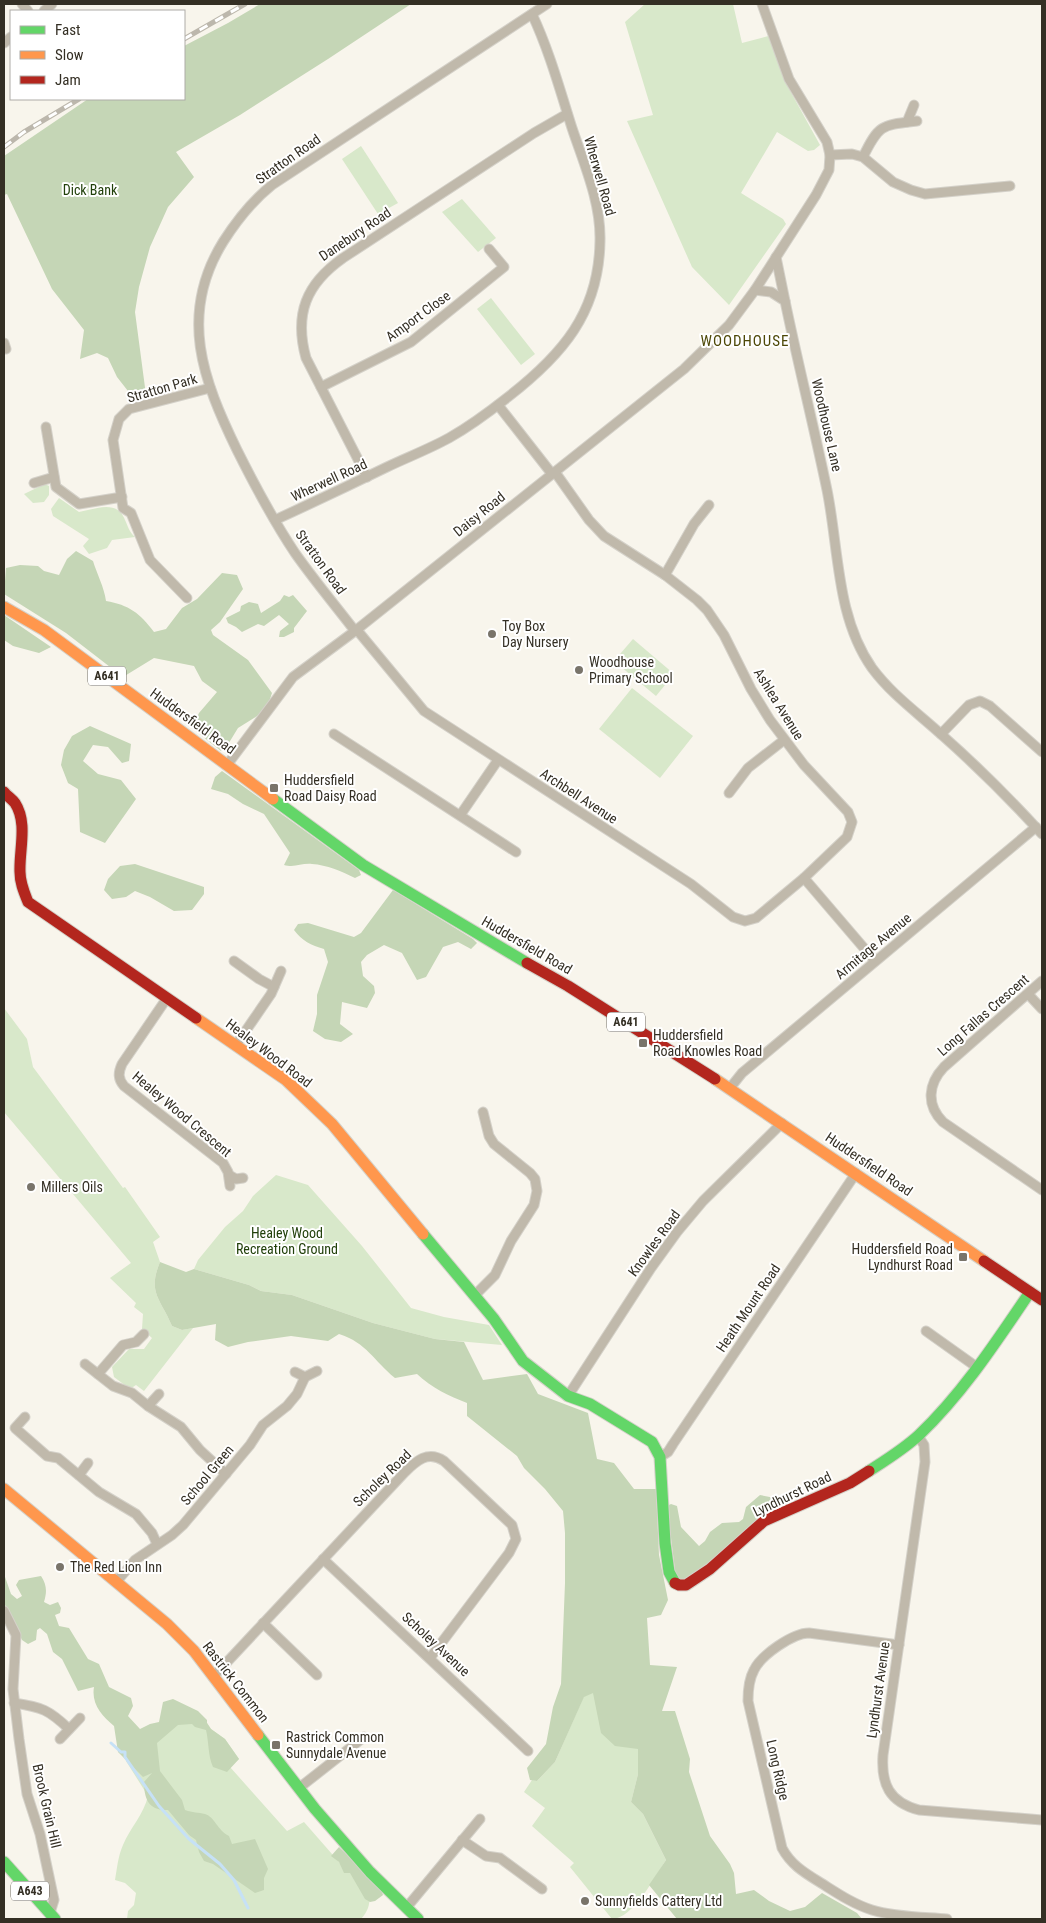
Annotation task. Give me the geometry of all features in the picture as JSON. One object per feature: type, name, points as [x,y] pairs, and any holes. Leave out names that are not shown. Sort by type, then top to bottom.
[{"type":"street","name":"Stratton Road","points":[[356,630],[296,554],[275,520],[254,484],[210,388],[203,367],[199,336],[200,302],[205,280],[212,261],[243,214],[262,193],[283,177],[547,4]]},
{"type":"street","points":[[762,4],[789,79],[825,138],[830,155],[829,170],[824,182],[755,290],[771,292],[785,301]]},
{"type":"street","name":"Wherwell Road","points":[[275,520],[447,439],[498,405],[548,363],[564,345],[584,312],[596,277],[600,240],[597,208],[540,32],[532,14]]},
{"type":"street","points":[[907,122],[914,105]]},
{"type":"street","name":"Danebury Road","points":[[367,477],[306,358],[301,328],[302,314],[320,276],[343,258],[523,140],[567,114]]},
{"type":"street","points":[[863,157],[872,138],[881,128],[917,121]]},
{"type":"street","points":[[830,155],[848,154],[863,157],[869,160],[889,179],[918,192],[932,194],[1010,186]]},
{"type":"street","name":"Amport Close","points":[[321,387],[411,342],[504,267],[489,249]]},
{"type":"street","name":"Woodhouse Lane","points":[[776,257],[828,491],[841,583],[853,628],[862,650],[871,667],[890,690],[908,708],[941,734],[1042,834]]},
{"type":"street","name":"Daisy Road","points":[[227,765],[293,677],[356,630],[696,358],[729,325],[755,290]]},
{"type":"street","name":"Stratton Park","points":[[187,598],[150,560],[131,513],[124,508],[113,440],[115,427],[122,415],[129,409],[210,388]]},
{"type":"street","points":[[498,405],[553,473]]},
{"type":"street","points":[[46,427],[56,487],[78,504],[122,497]]},
{"type":"street","name":"Ashlea Avenue","points":[[553,473],[600,532],[665,575],[697,600],[716,623],[755,696],[784,740],[815,778],[846,809],[852,820],[851,829],[844,841],[804,878]]},
{"type":"street","points":[[34,483],[54,477]]},
{"type":"street","points":[[665,575],[694,524],[709,505]]},
{"type":"street","name":"Huddersfield Road","points":[[4,607],[44,630],[363,864],[487,940],[574,989],[730,1088],[1042,1300]]},
{"type":"street","name":"Archbell Avenue","points":[[356,630],[418,705],[440,722],[691,884],[729,915],[739,920],[748,920],[763,913],[804,878]]},
{"type":"street","points":[[941,734],[969,705],[980,702],[990,706],[1042,752]]},
{"type":"street","points":[[334,734],[461,814],[516,852]]},
{"type":"street","points":[[729,793],[748,768],[784,740]]},
{"type":"street","points":[[461,814],[498,760]]},
{"type":"street","name":"Healey Wood Road","points":[[4,792],[15,803],[20,812],[22,824],[19,875],[22,890],[28,902],[286,1080],[332,1124],[494,1318],[523,1360],[571,1398]]},
{"type":"street","name":"Armitage Avenue","points":[[730,1088],[742,1073],[1036,827]]},
{"type":"street","points":[[804,878],[875,961]]},
{"type":"street","points":[[234,961],[274,986]]},
{"type":"street","points":[[236,1045],[271,994],[281,971]]},
{"type":"street","name":"Long Fallas Crescent","points":[[1042,982],[944,1067],[934,1079],[930,1096],[934,1111],[943,1122],[1042,1190]]},
{"type":"street","points":[[1028,994],[1042,1009]]},
{"type":"street","name":"Healey Wood Crescent","points":[[167,998],[122,1064],[119,1073],[120,1079],[124,1086],[222,1164],[228,1175],[230,1186]]},
{"type":"street","points":[[475,1295],[495,1276],[511,1241],[536,1198],[537,1191],[535,1179],[530,1173],[491,1140],[483,1112]]},
{"type":"street","name":"Knowles Road","points":[[571,1398],[651,1268],[677,1232],[703,1201],[782,1123]]},
{"type":"street","name":"Heath Mount Road","points":[[660,1457],[668,1452],[856,1172]]},
{"type":"street","name":"Healey Wood Crescent","points":[[228,1175],[236,1180],[243,1178]]},
{"type":"street","name":"Lyndhurst Road","points":[[660,1457],[669,1572],[674,1582],[683,1585],[690,1583],[705,1573],[764,1521],[850,1483],[893,1456],[918,1436],[950,1404],[978,1368],[1030,1292]]},
{"type":"street","points":[[926,1331],[978,1368]]},
{"type":"street","points":[[98,1374],[123,1345],[136,1342],[144,1334]]},
{"type":"street","points":[[85,1364],[113,1386],[132,1393],[148,1406],[181,1427],[200,1450],[226,1474]]},
{"type":"street","points":[[295,1372],[305,1377],[317,1371]]},
{"type":"street","name":"School Green","points":[[117,1581],[135,1560],[172,1535],[183,1525],[250,1445],[267,1420],[287,1406],[297,1394],[305,1377]]},
{"type":"street","points":[[148,1406],[159,1394]]},
{"type":"street","points":[[571,1398],[590,1404],[652,1442],[660,1457]]},
{"type":"street","points":[[25,1417],[15,1428],[47,1456],[58,1458],[99,1492],[136,1514],[152,1533],[157,1544]]},
{"type":"street","name":"Lyndhurst Avenue","points":[[918,1436],[924,1445],[925,1462],[882,1768],[884,1780],[893,1796],[904,1805],[920,1810],[1042,1820]]},
{"type":"street","name":"Scholey Road","points":[[213,1677],[414,1463],[420,1458],[430,1456],[444,1461],[512,1525],[516,1539],[509,1553],[430,1658]]},
{"type":"street","points":[[79,1475],[88,1464]]},
{"type":"street","name":"Rastrick Common","points":[[4,1489],[117,1581],[167,1624],[194,1651],[315,1809],[370,1872],[418,1919]]},
{"type":"street","name":"Scholey Avenue","points":[[323,1559],[528,1751]]},
{"type":"street","name":"Brook Grain Hill","points":[[4,1611],[16,1635],[14,1703],[28,1794],[40,1834],[54,1900],[53,1916]]},
{"type":"street","points":[[263,1623],[317,1675]]},
{"type":"street","name":"Long Ridge","points":[[898,1645],[809,1633],[800,1634],[766,1656],[755,1667],[750,1680],[748,1701],[782,1848],[789,1860],[847,1899],[872,1910],[900,1915],[947,1919]]},
{"type":"street","points":[[14,1703],[54,1714],[70,1729]]},
{"type":"street","points":[[60,1739],[80,1718]]},
{"type":"street","points":[[299,1788],[364,1737]]},
{"type":"street","points":[[406,1907],[480,1818]]},
{"type":"street","points":[[462,1840],[486,1856],[500,1858],[542,1889]]},
{"type":"street","name":"A643","points":[[4,1862],[53,1916]]},
{"type":"green space","name":"Dick Bank","points":[[260,4],[411,4],[240,115],[176,152],[194,177],[168,207],[150,247],[139,287],[135,312],[146,395],[135,400],[117,377],[108,358],[97,353],[80,359],[84,330],[52,289],[7,194],[4,195],[4,156],[87,100],[185,100],[185,45]]},
{"type":"green space","points":[[645,4],[733,4],[742,43],[772,35],[788,87],[820,145],[814,150],[808,151],[777,132],[741,193],[783,219],[786,224],[729,305],[692,267],[627,121],[653,115],[625,22]]},
{"type":"green space","points":[[361,146],[398,203],[378,214],[342,159]]},
{"type":"green space","points":[[462,199],[496,238],[478,252],[442,212]]},
{"type":"green space","points":[[491,298],[535,354],[521,365],[477,309]]},
{"type":"green space","points":[[45,484],[49,486],[49,495],[44,502],[33,503],[24,494]]},
{"type":"green space","points":[[59,498],[79,512],[105,507],[117,509],[135,537],[112,540],[107,548],[89,554],[83,546],[89,539],[53,516],[51,509]]},
{"type":"green space","points":[[76,551],[93,561],[106,601],[133,611],[154,632],[166,629],[182,608],[197,599],[222,573],[237,575],[243,589],[220,622],[211,630],[213,635],[248,660],[272,693],[268,705],[257,716],[238,728],[227,746],[221,751],[192,728],[199,713],[217,692],[202,681],[194,666],[154,658],[123,677],[66,633],[4,594],[6,568],[20,565],[38,566],[44,571],[59,575],[67,559]]},
{"type":"green space","points":[[284,595],[289,597],[293,595],[307,611],[294,628],[294,632],[284,637],[279,637],[280,631],[289,624],[279,615],[264,626],[258,624],[242,632],[228,623],[226,618],[240,611],[241,606],[249,602],[258,604],[261,613],[280,601]]},
{"type":"green space","points":[[4,615],[51,647],[39,653],[13,646],[4,640]]},
{"type":"green space","points":[[633,639],[674,674],[656,696],[614,661]]},
{"type":"green space","points":[[632,688],[693,736],[660,778],[599,729]]},
{"type":"green space","points":[[90,726],[131,744],[129,761],[122,763],[108,747],[93,745],[83,761],[98,774],[121,780],[136,799],[105,843],[80,832],[78,789],[68,783],[61,765],[64,750],[72,736]]},
{"type":"green space","points":[[222,771],[359,870],[361,875],[355,878],[334,869],[318,865],[284,865],[290,853],[264,814],[228,794],[211,789],[215,777]]},
{"type":"green space","points":[[135,864],[204,887],[204,894],[192,910],[174,911],[150,897],[135,891],[126,897],[112,899],[104,890],[108,879],[120,866]]},
{"type":"green space","points":[[393,890],[477,943],[471,949],[458,942],[443,947],[426,977],[417,980],[402,953],[384,945],[367,955],[361,962],[363,976],[374,986],[375,993],[367,1008],[342,1002],[340,1024],[353,1034],[341,1042],[325,1039],[313,1031],[317,1014],[317,995],[328,962],[324,949],[307,942],[294,930],[298,924],[308,923],[354,937],[361,933]]},
{"type":"green space","points":[[4,1008],[27,1039],[33,1067],[123,1188],[125,1187],[160,1237],[153,1242],[160,1262],[155,1281],[157,1296],[172,1326],[182,1330],[193,1328],[144,1391],[136,1385],[130,1389],[114,1377],[112,1367],[129,1349],[144,1349],[152,1338],[142,1329],[143,1314],[134,1307],[136,1303],[110,1278],[131,1263],[4,1112]]},
{"type":"green space","name":"Healey Wood Recreation Ground","points":[[276,1175],[308,1185],[362,1246],[411,1308],[444,1317],[489,1325],[502,1345],[435,1339],[373,1323],[292,1295],[261,1291],[249,1285],[194,1269],[198,1260],[225,1227],[243,1211],[253,1196]]},
{"type":"green space","points":[[160,1262],[186,1272],[194,1269],[249,1285],[261,1291],[292,1295],[373,1323],[435,1339],[464,1342],[483,1380],[527,1374],[538,1394],[588,1413],[597,1459],[614,1463],[634,1489],[656,1489],[659,1555],[668,1600],[661,1615],[647,1618],[650,1665],[677,1667],[662,1711],[675,1711],[690,1759],[689,1772],[710,1836],[730,1864],[734,1873],[736,1894],[754,1890],[769,1901],[790,1911],[805,1907],[822,1893],[857,1913],[862,1919],[677,1919],[649,1885],[666,1860],[643,1814],[631,1802],[638,1774],[638,1749],[615,1746],[601,1733],[593,1693],[584,1697],[555,1762],[537,1781],[530,1780],[527,1768],[546,1744],[553,1707],[561,1684],[565,1583],[563,1511],[524,1468],[517,1456],[467,1416],[467,1403],[441,1391],[417,1374],[395,1378],[363,1347],[349,1338],[339,1334],[328,1341],[291,1336],[228,1347],[215,1340],[216,1324],[182,1330],[172,1326],[155,1289],[156,1273]]},
{"type":"green space","points":[[760,1495],[775,1498],[779,1508],[703,1568],[682,1581],[676,1578],[667,1506],[671,1504],[677,1506],[681,1527],[699,1546],[705,1541],[710,1532],[722,1523],[739,1522],[743,1519],[746,1507]]},
{"type":"green space","points":[[4,1574],[11,1594],[17,1599],[22,1596],[16,1585],[19,1580],[41,1576],[46,1589],[44,1602],[50,1605],[58,1602],[61,1608],[60,1613],[55,1615],[59,1626],[69,1628],[88,1659],[99,1664],[109,1687],[131,1698],[133,1706],[128,1716],[140,1729],[159,1722],[163,1702],[173,1699],[198,1711],[207,1720],[211,1729],[225,1739],[239,1759],[227,1772],[213,1767],[206,1730],[195,1727],[192,1724],[178,1725],[157,1743],[160,1771],[182,1800],[185,1810],[208,1816],[229,1836],[232,1844],[255,1839],[268,1869],[264,1878],[264,1890],[255,1893],[213,1864],[204,1861],[196,1840],[189,1835],[168,1810],[156,1808],[149,1803],[145,1794],[144,1782],[152,1773],[143,1777],[118,1752],[114,1726],[98,1709],[94,1699],[94,1687],[78,1691],[62,1659],[53,1652],[47,1634],[40,1628],[37,1630],[36,1640],[28,1644],[22,1640],[4,1603]]},
{"type":"green space","points":[[593,1692],[638,1748],[638,1774],[631,1802],[643,1814],[666,1860],[650,1886],[635,1905],[620,1917],[612,1919],[570,1867],[574,1863],[532,1826],[545,1808],[524,1792],[532,1780],[537,1781],[555,1762],[584,1696]]},
{"type":"green space","points":[[178,1705],[207,1723],[211,1729],[225,1739],[239,1759],[230,1767],[287,1831],[304,1822],[339,1862],[369,1886],[369,1904],[367,1911],[361,1919],[127,1919],[128,1911],[134,1905],[136,1893],[125,1883],[115,1880],[117,1867],[123,1845],[148,1796],[126,1761]]},
{"type":"green space","points":[[339,1847],[380,1886],[383,1895],[375,1901],[370,1902],[365,1899],[350,1873],[344,1873],[339,1862],[331,1856]]},
{"type":"waterway","points":[[111,1743],[121,1752],[125,1752],[125,1757],[159,1806],[189,1839],[220,1864],[234,1880],[248,1908]]},
{"type":"railway","points":[[185,38],[245,4]]},
{"type":"railway","points":[[4,147],[24,132],[77,100]]},
{"type":"traffic: fast","points":[[273,799],[363,865],[527,963]]},
{"type":"traffic: fast","points":[[423,1234],[494,1319],[523,1361],[568,1396],[590,1404],[652,1442],[660,1457],[665,1543],[669,1572],[675,1583]]},
{"type":"traffic: fast","points":[[869,1471],[907,1445],[935,1419],[978,1366],[1030,1292]]},
{"type":"traffic: fast","points":[[258,1735],[315,1809],[370,1872],[418,1919]]},
{"type":"traffic: fast","points":[[4,1862],[55,1919]]},
{"type":"traffic: slow","points":[[4,607],[44,630],[273,799]]},
{"type":"traffic: slow","points":[[196,1018],[286,1080],[332,1124],[423,1234]]},
{"type":"traffic: slow","points":[[715,1079],[984,1261]]},
{"type":"traffic: slow","points":[[4,1489],[167,1624],[194,1651],[258,1735]]},
{"type":"traffic: jam","points":[[4,792],[15,803],[21,819],[20,876],[28,902],[196,1018]]},
{"type":"traffic: jam","points":[[527,963],[568,986],[715,1079]]},
{"type":"traffic: jam","points":[[984,1261],[1042,1300]]},
{"type":"traffic: jam","points":[[675,1583],[686,1585],[710,1569],[764,1521],[850,1483],[869,1471]]},
{"type":"place","name":"Toy Box Day Nursery","points":[[492,634]]},
{"type":"place","name":"Woodhouse Primary School","points":[[579,670]]},
{"type":"place","name":"Huddersfield Road Daisy Road","points":[[274,788]]},
{"type":"place","name":"Huddersfield Road Knowles Road","points":[[643,1043]]},
{"type":"place","name":"Millers Oils","points":[[31,1187]]},
{"type":"place","name":"Huddersfield Road Lyndhurst Road","points":[[963,1257]]},
{"type":"place","name":"The Red Lion Inn","points":[[60,1567]]},
{"type":"place","name":"Rastrick Common Sunnydale Avenue","points":[[276,1745]]},
{"type":"place","name":"Sunnyfields Cattery Ltd","points":[[585,1901]]},
{"type":"district","name":"WOODHOUSE","points":[[745,341]]}]
